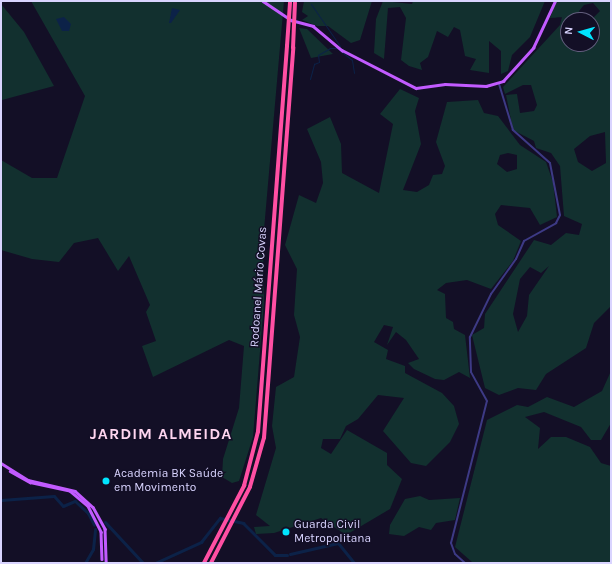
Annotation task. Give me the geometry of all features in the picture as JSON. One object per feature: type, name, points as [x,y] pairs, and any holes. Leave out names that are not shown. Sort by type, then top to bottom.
[{"type":"highway","name":"Rodoanel Mário Covas","points":[[204,563],[235,505],[249,472],[258,432],[290,2]]},
{"type":"highway","name":"Rodoanel Mário Covas","points":[[212,563],[241,508],[255,474],[265,424],[293,48],[295,2]]},
{"type":"main road","points":[[263,1],[291,20],[313,26],[342,50],[384,69],[412,88],[499,84],[514,72],[533,48],[555,1]]},
{"type":"main road","points":[[1,464],[28,480],[75,490],[101,520],[105,531],[105,563]]},
{"type":"main road","points":[[1,464],[30,482],[73,492],[91,508],[101,532],[105,563]]},
{"type":"main road","points":[[101,532],[105,531]]},
{"type":"street","points":[[465,563],[455,554],[451,543],[487,402],[471,372],[470,337],[489,296],[516,260],[524,241],[556,223],[560,215],[550,163],[513,130],[499,84]]},
{"type":"green space","points":[[31,1],[284,1],[263,241],[264,302],[253,437],[239,481],[232,483],[222,477],[223,459],[239,408],[244,346],[229,340],[153,377],[142,346],[156,341],[146,312],[150,305],[129,256],[118,271],[98,238],[74,243],[59,262],[32,259],[1,250],[1,160],[32,178],[57,178],[85,96]]},
{"type":"green space","points":[[304,1],[372,1],[360,40],[351,43],[328,26],[317,26],[302,20],[308,16],[302,12]]},
{"type":"green space","points":[[383,1],[412,4],[413,1],[545,1],[530,37],[512,55],[508,71],[501,74],[501,51],[489,41],[489,73],[470,70],[476,59],[465,56],[460,30],[454,27],[448,37],[437,31],[428,57],[420,63],[422,70],[409,66],[401,60],[406,18],[400,7],[388,8],[384,59],[374,53],[376,19]]},
{"type":"green space","points":[[556,1],[611,1],[611,306],[594,323],[586,348],[546,374],[536,390],[518,388],[499,395],[485,388],[472,335],[484,328],[485,314],[534,240],[551,245],[566,233],[579,235],[582,224],[564,216],[560,166],[551,153],[536,148],[534,141],[513,130],[506,95],[517,94],[520,113],[534,111],[537,105],[531,85],[523,85],[505,94],[503,87],[560,25],[560,52],[600,52],[600,11],[593,3],[584,5],[579,12],[560,12],[560,17],[550,18]],"holes":[[[605,132],[606,163],[592,171],[578,162],[574,149],[590,136]],[[549,266],[529,295],[527,316],[518,332],[513,314],[520,279],[530,267],[541,273]]]},
{"type":"green space","points":[[1,4],[24,32],[54,86],[2,100],[1,104]]},
{"type":"green space","points":[[299,28],[307,29],[333,54],[311,58]]},
{"type":"green space","points":[[400,89],[419,98],[415,111],[421,144],[403,190],[417,192],[429,185],[433,175],[442,174],[445,166],[436,142],[447,102],[478,100],[484,113],[498,116],[520,145],[546,162],[553,182],[557,217],[540,225],[530,208],[501,205],[495,214],[498,225],[521,241],[513,261],[491,289],[467,280],[446,283],[437,290],[445,294],[446,318],[453,322],[454,329],[465,335],[470,378],[459,372],[444,380],[435,379],[414,369],[408,363],[419,359],[406,340],[396,332],[387,345],[393,327],[384,325],[374,342],[388,350],[386,359],[405,366],[405,373],[442,393],[454,406],[459,424],[450,442],[426,466],[411,463],[383,431],[404,398],[378,395],[358,419],[346,426],[340,439],[323,439],[321,448],[331,454],[347,430],[387,453],[387,465],[402,479],[390,509],[346,535],[321,518],[274,533],[256,534],[254,527],[270,526],[256,515],[276,448],[272,426],[276,387],[294,377],[300,337],[294,315],[297,269],[285,245],[299,195],[316,203],[323,183],[321,162],[307,129],[330,117],[341,144],[342,173],[379,193],[393,124],[380,114]],"holes":[[[508,153],[517,155],[517,169],[507,172],[497,164],[500,155]]]},
{"type":"green space","points":[[611,371],[611,423],[601,440],[591,440],[581,427],[544,412],[525,417],[540,428],[538,449],[551,437],[566,437],[590,447],[601,463],[611,466],[611,563],[472,562],[455,547],[487,420],[517,405],[528,407],[547,397],[574,407],[602,391]]},
{"type":"green space","points":[[420,496],[429,500],[460,498],[455,520],[436,523],[431,530],[419,527],[404,536],[389,534],[390,525],[405,499]]},
{"type":"water","points":[[172,8],[180,10],[171,23],[169,23]]},
{"type":"water","points":[[64,17],[71,24],[69,31],[62,31],[56,19]]},
{"type":"waterway","points":[[311,4],[340,46]]},
{"type":"waterway","points":[[310,79],[314,64],[319,62],[318,55],[330,48],[337,48],[352,60],[354,73]]},
{"type":"waterway","points":[[1,500],[54,496],[63,506],[75,501],[88,513],[94,525]]},
{"type":"waterway","points":[[155,563],[201,542],[220,518],[243,523],[275,555],[287,555]]},
{"type":"waterway","points":[[105,522],[143,563]]},
{"type":"waterway","points":[[85,563],[93,549],[95,529]]},
{"type":"waterway","points":[[290,554],[338,543],[354,563]]},
{"type":"place","name":"Academia BK Saúde em Movimento","points":[[106,481]]},
{"type":"place","name":"Guarda Civil Metropolitana","points":[[286,532]]},
{"type":"district","name":"JARDIM ALMEIDA","points":[[161,434]]}]
